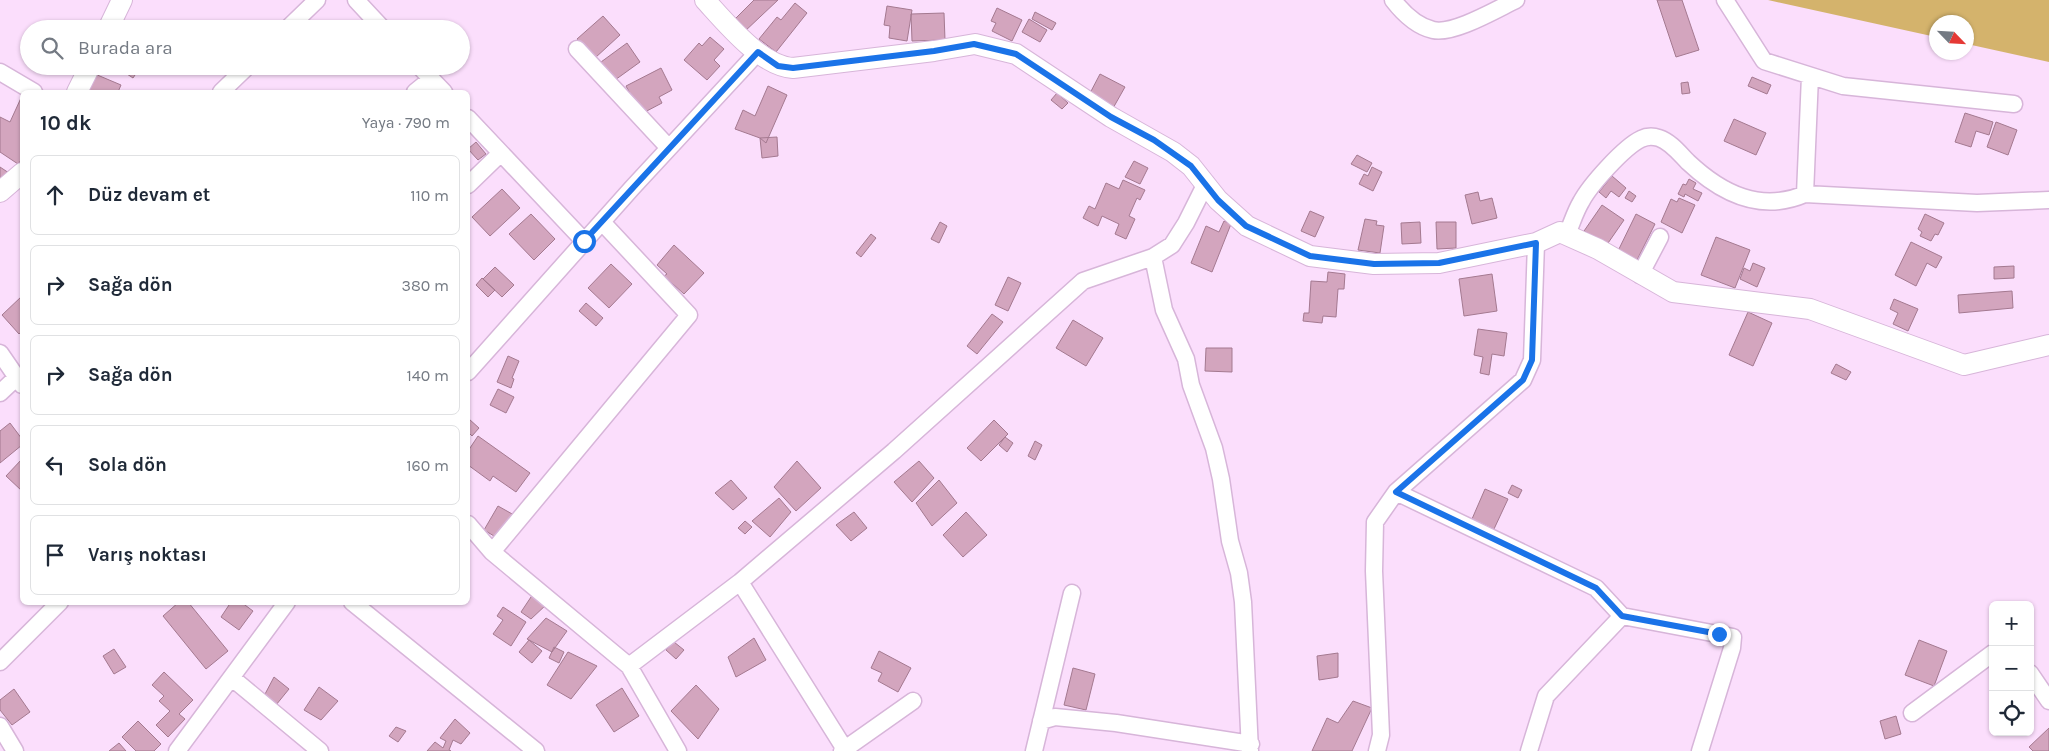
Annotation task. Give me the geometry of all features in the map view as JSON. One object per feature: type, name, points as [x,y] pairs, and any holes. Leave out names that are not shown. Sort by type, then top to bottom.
[{"type":"street","points":[[112,20],[122,0]]},
{"type":"street","points":[[296,20],[317,0]]},
{"type":"street","points":[[356,0],[375,20]]},
{"type":"street","points":[[705,0],[758,52],[778,66],[793,68],[934,51],[974,44],[1016,54],[1111,117],[1154,140],[1191,166],[1218,200],[1246,226],[1310,256],[1374,264],[1439,263],[1536,243],[1560,232],[1567,234],[1673,292],[1810,309],[1964,365],[2049,345]]},
{"type":"street","points":[[1393,0],[1403,12],[1419,25],[1434,31],[1453,28],[1516,0]]},
{"type":"street","points":[[1725,0],[1764,61],[1843,86],[2014,104]]},
{"type":"street","points":[[577,49],[669,148]]},
{"type":"street","points":[[470,370],[584,241],[758,52]]},
{"type":"street","points":[[0,72],[31,90]]},
{"type":"street","points":[[78,90],[86,75]]},
{"type":"street","points":[[223,90],[239,75]]},
{"type":"street","points":[[427,75],[442,90]]},
{"type":"street","points":[[1805,194],[1810,76]]},
{"type":"street","points":[[417,90],[431,79]]},
{"type":"street","points":[[470,120],[584,241]]},
{"type":"street","points":[[1567,234],[1582,201],[1614,161],[1641,138],[1649,136],[1667,142],[1704,176],[1723,190],[1744,199],[1760,203],[1791,200],[1805,194],[1977,202],[2049,200]]},
{"type":"street","points":[[470,183],[501,153]]},
{"type":"street","points":[[0,192],[20,175]]},
{"type":"street","points":[[629,666],[740,582],[901,445],[1082,281],[1153,257],[1172,245],[1186,223],[1206,183]]},
{"type":"street","points":[[492,552],[689,315],[602,222]]},
{"type":"street","points":[[1640,275],[1660,237]]},
{"type":"street","points":[[1377,751],[1381,735],[1374,571],[1375,522],[1396,492],[1523,380],[1532,360],[1536,243]]},
{"type":"street","points":[[1041,721],[1055,717],[1116,723],[1250,748],[1243,602],[1239,573],[1230,541],[1219,471],[1214,448],[1191,385],[1186,360],[1164,310],[1153,257]]},
{"type":"street","points":[[0,352],[20,381],[0,394]]},
{"type":"street","points":[[1396,492],[1596,588],[1622,616],[1733,637],[1732,648],[1700,751]]},
{"type":"street","points":[[470,526],[492,552],[629,666],[678,751]]},
{"type":"street","points":[[740,582],[844,750],[913,701]]},
{"type":"street","points":[[1034,751],[1072,593]]},
{"type":"street","points":[[0,662],[57,605]]},
{"type":"street","points":[[177,751],[285,605]]},
{"type":"street","points":[[356,605],[534,750]]},
{"type":"street","points":[[1529,751],[1546,696],[1622,616]]},
{"type":"street","points":[[1912,713],[1989,657]]},
{"type":"street","points":[[232,678],[320,751]]},
{"type":"street","points":[[2034,679],[2049,701]]},
{"type":"street","points":[[0,726],[14,751]]},
{"type":"shaded area","points":[[1768,0],[2049,0],[2049,62],[1974,46],[1974,15],[1929,15],[1929,35]]},
{"type":"building","points":[[754,0],[778,0],[743,33],[732,22]]},
{"type":"building","points":[[1657,0],[1682,0],[1699,50],[1676,57]]},
{"type":"building","points":[[795,3],[807,13],[776,52],[759,39],[777,17],[781,20]]},
{"type":"building","points":[[887,6],[912,10],[907,41],[889,38],[890,26],[884,25]]},
{"type":"building","points":[[997,8],[1022,20],[1012,41],[992,31],[996,23],[991,21]]},
{"type":"building","points":[[1035,12],[1056,23],[1052,30],[1032,19]]},
{"type":"building","points":[[944,13],[945,40],[912,41],[911,14]]},
{"type":"building","points":[[603,16],[620,35],[595,58],[577,39]]},
{"type":"building","points":[[1029,19],[1047,30],[1040,42],[1022,32]]},
{"type":"building","points":[[710,37],[724,49],[714,60],[720,66],[707,80],[684,60],[699,43],[702,46]]},
{"type":"building","points":[[627,43],[640,62],[615,80],[601,62]]},
{"type":"building","points":[[661,68],[672,90],[659,97],[662,103],[641,114],[626,86]]},
{"type":"building","points":[[1100,74],[1125,87],[1112,110],[1088,97]]},
{"type":"building","points":[[95,75],[121,85],[119,90],[88,90]]},
{"type":"building","points":[[1752,77],[1771,85],[1767,94],[1748,86]]},
{"type":"building","points":[[1688,82],[1690,93],[1682,94],[1681,83]]},
{"type":"building","points":[[768,86],[787,95],[766,143],[760,138],[735,129],[743,110],[755,116]]},
{"type":"building","points":[[1057,93],[1068,103],[1062,109],[1051,100]]},
{"type":"building","points":[[20,100],[20,162],[18,164],[0,152],[0,117],[10,122]]},
{"type":"building","points":[[1965,113],[1993,122],[1989,135],[1976,131],[1971,147],[1955,142]]},
{"type":"building","points":[[1734,119],[1766,133],[1756,155],[1724,141]]},
{"type":"building","points":[[1996,122],[2017,130],[2008,155],[1987,147]]},
{"type":"building","points":[[777,137],[778,156],[762,158],[760,138]]},
{"type":"building","points":[[476,142],[486,154],[478,160],[470,151],[470,147]]},
{"type":"building","points":[[1357,155],[1372,163],[1367,172],[1351,164]]},
{"type":"building","points":[[1134,161],[1148,168],[1140,184],[1125,177]]},
{"type":"building","points":[[0,167],[9,173],[0,186]]},
{"type":"building","points":[[1372,167],[1382,172],[1373,191],[1359,184],[1364,174],[1368,176]]},
{"type":"building","points":[[1612,176],[1626,188],[1619,197],[1611,191],[1606,198],[1599,192]]},
{"type":"building","points":[[1689,179],[1696,183],[1693,189],[1702,193],[1698,201],[1685,194],[1684,197],[1678,194],[1683,184],[1686,185]]},
{"type":"building","points":[[1123,180],[1145,190],[1140,200],[1137,198],[1129,216],[1135,219],[1126,239],[1115,234],[1119,224],[1102,216],[1098,226],[1083,218],[1089,206],[1095,209],[1106,183],[1119,189]]},
{"type":"building","points":[[502,189],[520,208],[490,236],[472,217]]},
{"type":"building","points":[[1629,191],[1636,196],[1632,202],[1625,198]]},
{"type":"building","points":[[1478,192],[1480,201],[1492,198],[1497,218],[1472,224],[1465,195]]},
{"type":"building","points":[[1679,198],[1695,205],[1682,233],[1661,222],[1671,199],[1677,202]]},
{"type":"building","points":[[1602,205],[1624,220],[1606,246],[1584,231]]},
{"type":"building","points":[[1310,211],[1324,217],[1315,237],[1301,231]]},
{"type":"building","points":[[531,214],[555,239],[534,260],[509,234]]},
{"type":"building","points":[[1636,214],[1655,224],[1636,262],[1617,253]]},
{"type":"building","points":[[1925,214],[1944,223],[1938,235],[1935,234],[1931,241],[1920,236],[1922,232],[1918,229]]},
{"type":"building","points":[[1365,219],[1377,221],[1376,225],[1384,226],[1380,253],[1358,250]]},
{"type":"building","points":[[1224,221],[1231,224],[1212,272],[1191,263],[1206,226],[1219,232]]},
{"type":"building","points":[[940,222],[947,226],[939,243],[931,239]]},
{"type":"building","points":[[1420,222],[1421,243],[1402,244],[1401,223]]},
{"type":"building","points":[[1436,222],[1456,222],[1456,248],[1437,249]]},
{"type":"building","points":[[871,234],[876,238],[861,257],[856,253]]},
{"type":"building","points":[[1716,237],[1750,250],[1735,288],[1701,275]]},
{"type":"building","points":[[1911,242],[1942,257],[1936,268],[1927,263],[1916,286],[1895,275]]},
{"type":"building","points":[[674,245],[704,273],[684,294],[664,276],[667,274],[657,265]]},
{"type":"building","points":[[1753,263],[1765,268],[1757,287],[1740,279],[1744,268],[1750,271]]},
{"type":"building","points":[[611,264],[632,284],[609,308],[588,288]]},
{"type":"building","points":[[2014,266],[2014,278],[1994,279],[1994,267]]},
{"type":"building","points":[[495,267],[514,285],[502,297],[483,279]]},
{"type":"building","points":[[1328,272],[1345,274],[1344,289],[1338,289],[1336,317],[1323,316],[1322,323],[1303,321],[1304,313],[1309,313],[1311,281],[1327,282]]},
{"type":"building","points":[[1492,274],[1497,311],[1464,316],[1459,279]]},
{"type":"building","points":[[1008,277],[1021,283],[1008,311],[995,305]]},
{"type":"building","points":[[482,278],[495,290],[488,297],[476,285]]},
{"type":"building","points":[[2012,291],[2013,308],[1959,313],[1958,295]]},
{"type":"building","points":[[20,298],[19,334],[2,315]]},
{"type":"building","points":[[1894,299],[1918,309],[1908,331],[1893,324],[1898,313],[1890,309]]},
{"type":"building","points":[[586,303],[603,318],[596,326],[579,311]]},
{"type":"building","points":[[1748,312],[1772,323],[1753,366],[1729,355]]},
{"type":"building","points":[[992,314],[1003,322],[977,354],[967,346]]},
{"type":"building","points":[[1073,320],[1103,338],[1086,366],[1056,348]]},
{"type":"building","points":[[1478,329],[1507,333],[1504,356],[1492,354],[1489,375],[1480,373],[1483,357],[1474,355]]},
{"type":"building","points":[[1206,348],[1232,348],[1232,372],[1205,371]]},
{"type":"building","points":[[508,356],[519,361],[512,378],[514,379],[511,388],[497,382]]},
{"type":"building","points":[[1836,364],[1851,372],[1846,380],[1831,373]]},
{"type":"building","points":[[498,389],[514,397],[506,413],[490,405]]},
{"type":"building","points":[[470,420],[479,428],[472,436],[470,434]]},
{"type":"building","points":[[994,420],[1008,434],[981,461],[967,448]]},
{"type":"building","points":[[10,423],[20,436],[20,447],[0,463],[0,431]]},
{"type":"building","points":[[478,436],[530,473],[516,492],[493,476],[490,481],[470,466],[470,448]]},
{"type":"building","points":[[1005,437],[1013,443],[1007,452],[999,445]]},
{"type":"building","points":[[1035,441],[1042,445],[1035,460],[1028,456]]},
{"type":"building","points":[[20,461],[20,489],[6,476]]},
{"type":"building","points":[[797,461],[821,488],[796,511],[774,487]]},
{"type":"building","points":[[919,461],[934,478],[912,502],[894,482]]},
{"type":"building","points":[[731,480],[747,498],[733,510],[715,493]]},
{"type":"building","points":[[939,480],[957,503],[932,526],[916,503]]},
{"type":"building","points":[[1512,485],[1522,490],[1518,498],[1508,493]]},
{"type":"building","points":[[1485,489],[1508,499],[1494,529],[1472,519]]},
{"type":"building","points":[[779,498],[791,512],[770,537],[752,521]]},
{"type":"building","points":[[498,506],[514,515],[499,539],[484,530]]},
{"type":"building","points":[[854,512],[867,528],[851,541],[836,525]]},
{"type":"building","points":[[966,512],[987,535],[963,557],[943,535]]},
{"type":"building","points":[[745,521],[752,527],[745,534],[738,528]]},
{"type":"building","points":[[533,594],[547,604],[531,619],[521,612]]},
{"type":"building","points":[[176,605],[190,605],[228,651],[206,669],[163,616]]},
{"type":"building","points":[[229,605],[245,605],[253,611],[239,630],[221,617]]},
{"type":"building","points":[[503,607],[526,622],[511,646],[493,634],[503,620],[497,616]]},
{"type":"building","points":[[546,618],[567,631],[552,652],[527,639]]},
{"type":"building","points":[[754,638],[766,660],[736,677],[728,657]]},
{"type":"building","points":[[529,640],[542,651],[532,663],[519,652]]},
{"type":"building","points":[[1919,640],[1947,651],[1934,686],[1905,675]]},
{"type":"building","points":[[674,642],[684,650],[676,659],[666,650]]},
{"type":"building","points":[[554,647],[564,652],[559,663],[549,658]]},
{"type":"building","points":[[114,649],[126,667],[114,674],[103,656]]},
{"type":"building","points":[[879,651],[911,668],[898,692],[878,681],[882,673],[871,668]]},
{"type":"building","points":[[568,652],[597,666],[571,699],[547,685]]},
{"type":"building","points":[[1338,653],[1338,677],[1319,680],[1317,656]]},
{"type":"building","points":[[1073,668],[1095,674],[1086,710],[1064,705]]},
{"type":"building","points":[[164,672],[193,700],[179,714],[185,719],[168,737],[156,725],[170,711],[159,701],[164,696],[152,685]]},
{"type":"building","points":[[274,677],[289,689],[276,705],[264,696]]},
{"type":"building","points":[[696,685],[719,709],[698,739],[671,711]]},
{"type":"building","points":[[319,687],[338,701],[321,720],[304,710]]},
{"type":"building","points":[[622,688],[639,716],[614,732],[596,705]]},
{"type":"building","points":[[14,689],[30,712],[12,725],[0,710],[0,700]]},
{"type":"building","points":[[1353,701],[1372,708],[1352,751],[1312,751],[1327,718],[1338,723]]},
{"type":"building","points":[[1896,716],[1901,734],[1885,739],[1880,721]]},
{"type":"building","points":[[455,719],[470,733],[461,744],[453,740],[449,750],[451,751],[427,751],[435,742],[443,748],[446,741],[440,738]]},
{"type":"building","points":[[138,721],[161,744],[154,751],[136,751],[122,737]]},
{"type":"building","points":[[396,727],[406,731],[398,742],[389,736]]},
{"type":"building","points":[[2049,728],[2049,751],[2033,751],[2029,747]]},
{"type":"building","points":[[119,743],[126,751],[109,751]]},
{"type":"route","points":[[584,241],[758,52],[778,66],[786,68],[934,51],[974,44],[1016,54],[1111,117],[1173,152],[1191,166],[1218,200],[1246,226],[1310,256],[1374,264],[1439,263],[1536,243],[1532,360],[1523,380],[1396,492],[1596,588],[1622,616],[1719,634]]}]
